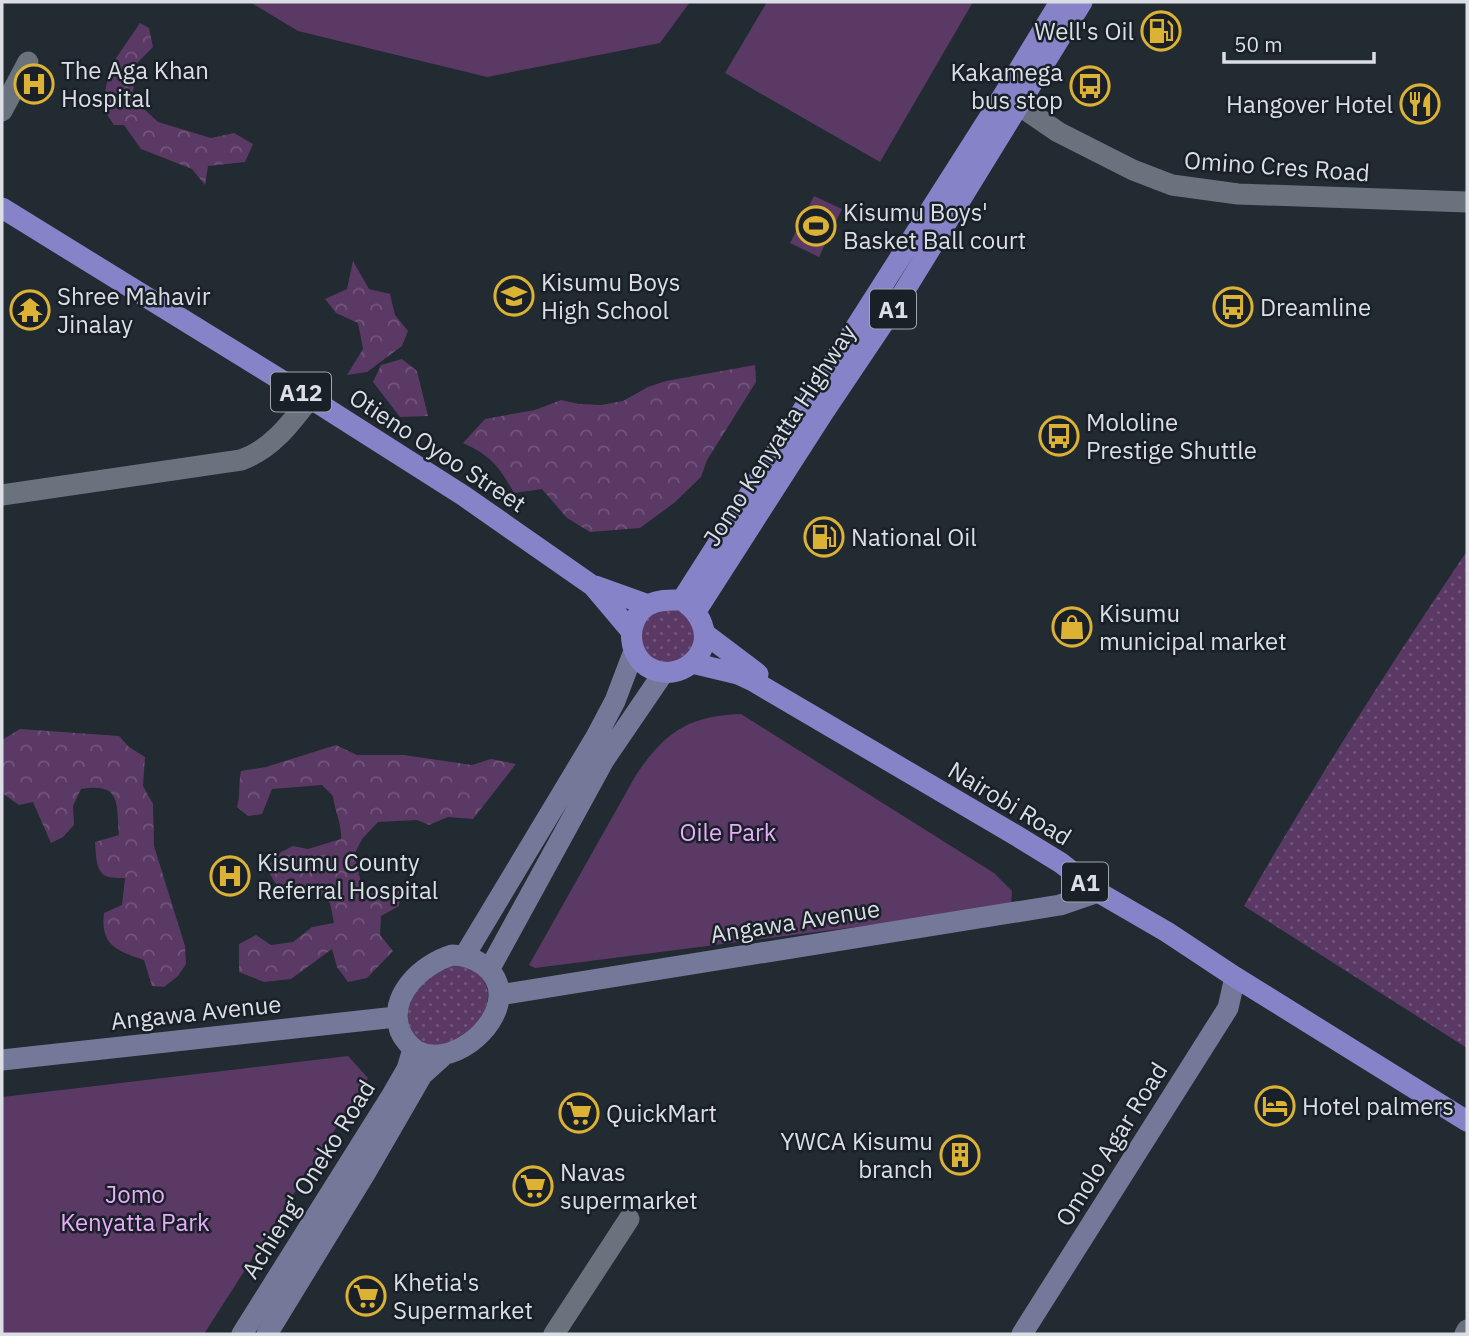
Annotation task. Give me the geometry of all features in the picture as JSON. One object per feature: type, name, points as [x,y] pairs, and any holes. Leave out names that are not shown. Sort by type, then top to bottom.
[{"type":"highway","name":"Jomo Kenyatta Highway","points":[[689,606],[897,303],[1012,101],[1060,2]]},
{"type":"highway","name":"Jomo Kenyatta Highway","points":[[689,606],[878,289],[1082,2]]},
{"type":"highway","name":"Otieno Oyoo Street","points":[[2,208],[464,496],[593,586]]},
{"type":"highway","points":[[878,289],[897,303]]},
{"type":"highway","points":[[593,586],[648,605]]},
{"type":"highway","points":[[593,586],[650,668],[664,672],[683,670],[699,655],[704,633],[689,606],[658,601],[648,605],[634,621],[633,641]]},
{"type":"highway","name":"Nairobi Road","points":[[704,633],[759,674],[1054,857],[1101,890],[1467,1111]]},
{"type":"highway","name":"Nairobi Road","points":[[692,663],[738,674],[753,681],[1017,836],[1061,863],[1098,892],[1167,932],[1467,1121]]},
{"type":"main road","points":[[465,955],[596,737],[615,701],[633,641]]},
{"type":"main road","points":[[489,970],[604,760],[664,672]]},
{"type":"main road","name":"Angawa Avenue","points":[[499,995],[1060,905],[1098,892]]},
{"type":"main road","points":[[452,955],[465,955],[477,959],[489,970],[499,995],[495,1011],[475,1038],[458,1051],[442,1056],[427,1056],[412,1049],[401,1034],[396,1017],[405,991],[424,968],[437,960],[452,955]]},
{"type":"main road","name":"Omolo Agar Road","points":[[1022,1334],[1228,1008],[1235,977]]},
{"type":"main road","name":"Angawa Avenue","points":[[2,1060],[396,1017]]},
{"type":"main road","name":"Achieng' Oneko Road","points":[[269,1327],[407,1069],[412,1049]]},
{"type":"main road","name":"Achieng' Oneko Road","points":[[242,1334],[269,1327],[366,1172],[422,1076],[442,1056]]},
{"type":"street","points":[[2,111],[28,62]]},
{"type":"street","name":"Omino Cres Road","points":[[1012,101],[1058,132],[1133,170],[1172,185],[1238,194],[1467,202]]},
{"type":"street","points":[[2,495],[241,460],[257,454],[272,442],[310,398]]},
{"type":"street","points":[[554,1334],[629,1219]]},
{"type":"green space","points":[[250,2],[690,2],[660,43],[487,77],[298,31]]},
{"type":"green space","points":[[767,2],[973,2],[880,162],[725,73]]},
{"type":"green space","points":[[140,23],[149,28],[153,47],[137,63],[132,98],[158,122],[211,138],[234,133],[253,144],[245,162],[208,166],[205,185],[192,169],[141,149],[124,125],[114,125],[102,107],[110,67]]},
{"type":"green space","name":"Kisumu Boys' Basket Ball court","points":[[814,196],[842,209],[819,257],[790,243]]},
{"type":"green space","points":[[353,261],[369,289],[390,294],[395,315],[408,331],[402,346],[367,372],[347,375],[363,349],[358,323],[336,313],[325,299],[347,289]]},
{"type":"green space","points":[[402,359],[417,371],[428,416],[400,417],[373,382],[381,365]]},
{"type":"green space","points":[[755,365],[756,382],[707,460],[701,477],[674,503],[640,528],[590,532],[567,518],[542,489],[514,493],[493,463],[481,452],[463,443],[485,419],[535,410],[561,400],[601,405],[623,401],[648,387],[666,381]]},
{"type":"green space","points":[[1467,551],[1467,1048],[1244,906],[1352,727]]},
{"type":"green space","points":[[681,606],[702,636],[685,665],[648,665],[635,627],[642,615]]},
{"type":"green space","name":"Oile Park","points":[[741,714],[994,873],[1012,891],[1011,907],[535,968],[529,965],[636,775],[657,748],[668,737],[692,723],[722,715]]},
{"type":"green space","points":[[20,729],[119,736],[129,747],[145,757],[143,786],[153,804],[154,846],[185,946],[186,964],[178,976],[164,987],[152,986],[144,960],[118,950],[105,933],[104,913],[122,905],[125,878],[102,874],[96,856],[95,842],[119,835],[114,797],[104,789],[81,789],[73,806],[74,825],[63,837],[51,843],[33,802],[19,805],[2,793],[2,740]]},
{"type":"green space","points":[[336,745],[357,755],[404,755],[472,765],[491,759],[516,764],[473,819],[448,817],[429,825],[417,820],[378,822],[362,839],[354,855],[364,894],[401,891],[399,906],[381,916],[380,935],[393,951],[367,978],[348,982],[337,967],[332,949],[291,979],[264,982],[239,972],[239,944],[256,935],[271,945],[293,942],[312,927],[334,923],[330,903],[315,890],[289,897],[278,887],[266,868],[281,852],[293,846],[308,849],[341,839],[340,828],[333,796],[322,785],[272,789],[262,814],[248,816],[237,807],[241,771],[266,767]]},
{"type":"green space","points":[[464,963],[474,969],[486,984],[488,1000],[485,1009],[464,1040],[432,1052],[407,1033],[408,1002],[425,980],[442,965]]},
{"type":"green space","name":"Jomo Kenyatta Park","points":[[348,1056],[368,1078],[204,1334],[2,1334],[2,1097]]},
{"type":"place","name":"Well's Oil","points":[[1161,31]]},
{"type":"place","name":"The Aga Khan Hospital","points":[[34,84]]},
{"type":"place","name":"Kakamega bus stop","points":[[1090,86]]},
{"type":"place","name":"Hangover Hotel","points":[[1420,104]]},
{"type":"place","name":"Kisumu Boys' Basket Ball court","points":[[816,226]]},
{"type":"place","name":"Kisumu Boys High School","points":[[514,296]]},
{"type":"place","name":"Dreamline","points":[[1233,307]]},
{"type":"place","name":"Shree Mahavir Jinalay","points":[[30,310]]},
{"type":"place","name":"Mololine Prestige Shuttle","points":[[1059,436]]},
{"type":"place","name":"National Oil","points":[[824,537]]},
{"type":"place","name":"Kisumu municipal market","points":[[1072,627]]},
{"type":"place","name":"Kisumu County Referral Hospital","points":[[230,876]]},
{"type":"place","name":"Hotel palmers","points":[[1275,1106]]},
{"type":"place","name":"QuickMart","points":[[579,1113]]},
{"type":"place","name":"YWCA Kisumu branch","points":[[960,1155]]},
{"type":"place","name":"Navas supermarket","points":[[533,1186]]},
{"type":"place","name":"Khetia's Supermarket","points":[[366,1296]]}]
